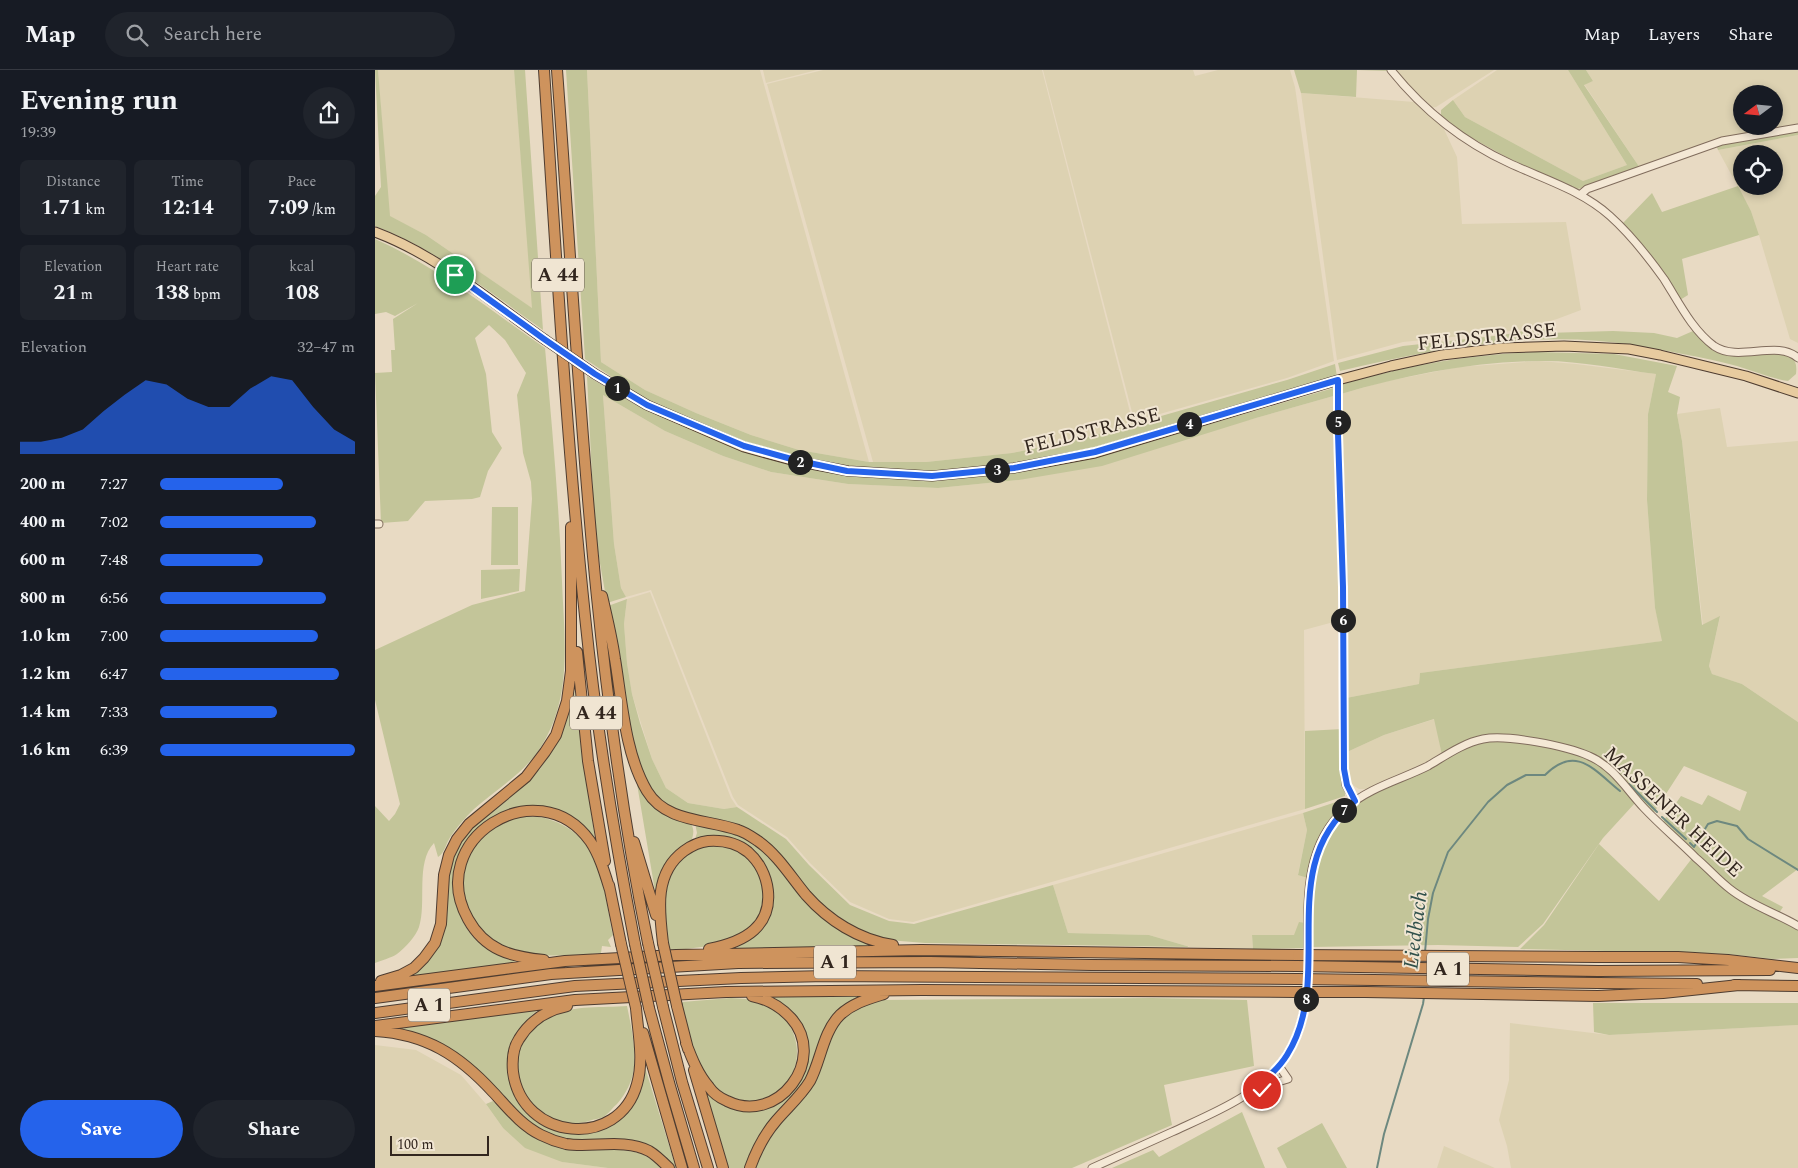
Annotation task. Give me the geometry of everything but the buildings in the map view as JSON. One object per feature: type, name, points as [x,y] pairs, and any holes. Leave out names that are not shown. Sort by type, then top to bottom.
[{"type":"highway","name":"A 44","points":[[543,70],[572,480],[585,618],[602,756],[635,944],[649,1008],[694,1168]]},
{"type":"highway","name":"A 44","points":[[557,70],[589,536],[611,726],[635,883],[648,943],[682,1082],[708,1168]]},
{"type":"highway","points":[[375,985],[414,968],[435,943],[441,924],[444,875],[449,855],[457,839],[469,824],[526,776],[545,752],[556,734],[567,701],[571,671],[572,480]]},
{"type":"highway","points":[[589,536],[615,657],[624,720],[635,766],[647,792],[662,807],[684,819],[740,830],[760,842],[781,862],[825,914],[854,933],[887,944],[921,950]]},
{"type":"highway","points":[[571,594],[589,761],[610,890],[636,1008],[682,1168]]},
{"type":"highway","points":[[623,805],[652,899],[686,1043],[723,1168]]},
{"type":"highway","points":[[565,961],[514,956],[502,952],[489,944],[477,933],[464,913],[458,886],[461,862],[470,844],[480,832],[506,815],[532,810],[547,812],[573,823],[590,841],[597,852],[610,890]]},
{"type":"highway","points":[[663,943],[660,909],[661,887],[671,862],[688,848],[699,843],[721,841],[731,843],[747,851],[762,868],[769,892],[765,914],[760,923],[743,938],[731,943],[718,948],[677,955]]},
{"type":"highway","points":[[375,985],[565,961],[677,955],[921,950],[1298,956],[1678,957],[1728,960],[1798,969]]},
{"type":"highway","name":"A 1","points":[[375,998],[551,974],[738,963],[930,962],[1091,966],[1297,966],[1599,971],[1798,969]]},
{"type":"highway","name":"A 1","points":[[375,1013],[575,986],[826,976],[1798,986]]},
{"type":"highway","points":[[375,1026],[565,1001],[726,992],[922,990],[1598,996],[1663,993],[1739,985]]},
{"type":"highway","points":[[750,1168],[765,1136],[810,1081],[829,1031],[839,1016],[851,1006],[861,1001],[885,994],[922,990]]},
{"type":"highway","points":[[686,1043],[697,1071],[710,1089],[733,1104],[746,1107],[761,1105],[773,1101],[787,1091],[797,1077],[803,1062],[803,1043],[796,1024],[784,1010],[761,998],[726,992]]},
{"type":"highway","points":[[615,999],[558,1008],[544,1014],[530,1024],[517,1043],[513,1067],[514,1081],[520,1096],[542,1120],[567,1129],[588,1129],[611,1119],[623,1109],[634,1093],[639,1074],[636,1008]]},
{"type":"highway","points":[[375,1031],[425,1040],[447,1051],[471,1069],[523,1124],[552,1140],[567,1144],[609,1144],[648,1150],[669,1168]]},
{"type":"main road","name":"FELDSTRASSE","points":[[375,232],[406,246],[447,270],[595,374],[647,405],[744,446],[795,460],[847,471],[932,476],[1014,468],[1095,452],[1338,380],[1442,355],[1502,348],[1564,346],[1629,349],[1746,376],[1798,393]]},
{"type":"street","points":[[1391,70],[1418,101],[1459,135],[1507,162],[1580,195],[1595,204],[1617,223],[1653,264],[1692,322],[1713,345],[1726,351],[1737,353],[1787,351],[1798,358]]},
{"type":"street","points":[[1580,195],[1587,189],[1699,148],[1742,137],[1798,128]]},
{"type":"street","points":[[1338,380],[1343,587],[1344,769],[1347,785],[1355,801]]},
{"type":"street","name":"MASSENER HEIDE","points":[[1092,1168],[1212,1114],[1255,1088],[1279,1066],[1293,1045],[1299,1031],[1305,1007],[1308,975],[1309,894],[1316,855],[1331,825],[1355,801],[1377,788],[1422,769],[1467,744],[1482,739],[1498,737],[1562,746],[1600,762],[1615,774],[1663,828],[1730,889],[1749,902],[1778,914],[1798,926]]},
{"type":"street","name":"MASSENER HEIDE","points":[[1255,1088],[1262,1090],[1288,1079],[1279,1066]]},
{"type":"shaded area","points":[[378,70],[514,70],[533,309],[426,235],[389,216]]},
{"type":"shaded area","points":[[587,70],[760,70],[869,462],[799,450],[751,435],[645,390],[601,362]]},
{"type":"shaded area","points":[[763,70],[817,70],[766,83]]},
{"type":"shaded area","points":[[823,70],[1042,70],[1130,412],[1134,420],[1142,421],[1088,437],[1012,453],[926,462],[873,462],[767,84]]},
{"type":"shaded area","points":[[1043,70],[1193,70],[1195,76],[1218,70],[1290,70],[1295,87],[1334,361],[1287,378],[1142,419],[1135,419]]},
{"type":"shaded area","points":[[1394,70],[1494,70],[1436,107],[1430,108],[1420,100]]},
{"type":"shaded area","points":[[1497,70],[1568,70],[1627,165],[1583,181],[1465,117],[1453,100]]},
{"type":"shaded area","points":[[1586,70],[1798,70],[1798,127],[1783,129],[1783,85],[1733,85],[1733,135],[1748,135],[1640,168],[1584,84],[1593,81]]},
{"type":"shaded area","points":[[1301,93],[1414,102],[1443,127],[1457,157],[1462,224],[1566,222],[1581,310],[1520,330],[1403,342],[1337,360]]},
{"type":"shaded area","points":[[1798,135],[1798,343],[1790,339],[1751,211],[1742,195],[1783,195],[1783,145],[1745,145]]},
{"type":"shaded area","points":[[1733,147],[1733,178],[1718,150]]},
{"type":"shaded area","points":[[1539,361],[1656,374],[1648,414],[1647,500],[1655,608],[1663,641],[1420,673],[1419,684],[1346,698],[1341,394],[1383,382],[1459,367]]},
{"type":"shaded area","points":[[603,395],[665,431],[723,456],[771,472],[848,484],[938,488],[1019,480],[1337,395],[1341,620],[1304,630],[1305,809],[913,922],[889,919],[850,902],[810,863],[787,837],[738,805],[733,797],[651,590],[626,597],[621,588],[614,544]]},
{"type":"shaded area","points":[[1720,408],[1727,447],[1798,441],[1798,722],[1742,684],[1712,674],[1709,666],[1720,617],[1703,626],[1682,441],[1677,414]]},
{"type":"shaded area","points":[[650,592],[731,798],[737,807],[724,809],[688,803],[666,788],[652,759],[632,694],[624,624],[627,599]]},
{"type":"shaded area","points":[[1435,719],[1442,755],[1368,789],[1359,789],[1348,779],[1347,752],[1384,735]]},
{"type":"shaded area","points":[[1303,813],[1307,830],[1298,874],[1308,878],[1305,923],[1295,935],[1252,935],[1253,949],[1190,947],[1149,935],[1068,933],[1053,885]]},
{"type":"shaded area","points":[[1510,1023],[1609,1035],[1798,1025],[1798,1168],[1511,1168],[1499,1120],[1509,1080]]},
{"type":"shaded area","points":[[375,1045],[416,1050],[461,1075],[486,1104],[503,1128],[562,1162],[608,1168],[375,1168]]},
{"type":"shaded area","points":[[1444,1146],[1495,1168],[1437,1168]]},
{"type":"green space","points":[[375,70],[378,70],[390,216],[426,235],[532,308],[514,70],[525,70],[543,330],[441,259],[375,226],[375,196],[381,187]]},
{"type":"green space","points":[[566,70],[587,70],[601,362],[645,390],[751,435],[799,450],[869,462],[926,462],[1012,453],[1088,437],[1287,380],[1335,364],[1337,377],[1094,447],[1014,464],[928,472],[849,466],[797,457],[744,443],[682,418],[639,395],[585,359]]},
{"type":"green space","points":[[1294,70],[1357,70],[1356,97],[1301,93]]},
{"type":"green space","points":[[1568,70],[1586,70],[1593,81],[1584,85],[1640,168],[1578,189],[1510,159],[1461,132],[1441,116],[1441,110],[1453,100],[1465,117],[1583,181],[1627,165]]},
{"type":"green space","points":[[1798,131],[1798,135],[1745,145],[1733,145],[1733,147],[1718,150],[1716,145],[1783,135]]},
{"type":"green space","points":[[1733,188],[1733,195],[1743,195],[1751,211],[1759,235],[1682,259],[1688,295],[1680,300],[1656,264],[1623,223],[1652,193],[1662,212]]},
{"type":"green space","points":[[375,239],[441,275],[545,348],[561,553],[565,662],[560,701],[546,738],[532,759],[514,777],[467,816],[453,833],[443,852],[438,857],[434,843],[428,851],[425,861],[421,917],[418,930],[410,942],[397,954],[375,963],[375,806],[389,821],[400,804],[375,700],[375,650],[472,605],[525,591],[532,499],[531,482],[523,453],[517,395],[526,373],[505,340],[489,325],[475,338],[486,374],[492,432],[502,448],[488,471],[480,497],[425,501],[408,521],[381,523],[375,373],[392,372],[391,350],[395,350],[393,319],[418,303],[395,316],[386,312],[375,314]]},
{"type":"green space","points":[[1544,327],[1546,333],[1613,331],[1654,333],[1677,338],[1693,331],[1706,343],[1727,354],[1748,356],[1787,354],[1795,362],[1796,374],[1788,381],[1737,366],[1672,352],[1633,345],[1560,339],[1523,340],[1448,349],[1340,371],[1338,363],[1403,346],[1503,335]]},
{"type":"green space","points":[[1536,352],[1614,354],[1677,366],[1668,392],[1680,397],[1677,414],[1682,441],[1702,625],[1720,616],[1709,666],[1712,674],[1742,684],[1798,722],[1798,869],[1762,896],[1783,907],[1779,913],[1750,900],[1732,888],[1662,823],[1681,796],[1702,805],[1708,795],[1740,811],[1747,792],[1684,766],[1653,814],[1616,773],[1562,744],[1489,735],[1442,755],[1434,719],[1384,735],[1347,752],[1346,698],[1419,684],[1420,673],[1662,641],[1655,608],[1647,500],[1648,414],[1656,374],[1568,362],[1514,362],[1414,375],[1341,394],[1340,385],[1389,372],[1461,358]]},
{"type":"green space","points":[[587,376],[633,403],[740,450],[848,476],[935,481],[1015,472],[1096,457],[1337,387],[1337,395],[1102,466],[1019,480],[938,488],[848,484],[771,472],[723,456],[665,431],[603,395],[614,544],[621,588],[626,597],[607,603],[595,535]]},
{"type":"green space","points":[[492,507],[518,507],[518,565],[491,565]]},
{"type":"green space","points":[[520,569],[519,591],[481,599],[481,570]]},
{"type":"green space","points":[[627,599],[624,624],[632,694],[652,759],[666,788],[688,803],[724,809],[737,807],[786,839],[809,865],[850,905],[889,921],[914,924],[1053,885],[1068,933],[1149,935],[1190,947],[925,943],[888,940],[855,929],[827,911],[762,840],[685,816],[664,805],[650,791],[637,765],[608,606]]},
{"type":"green space","points":[[573,682],[595,840],[540,807],[529,806],[506,811],[486,822],[469,839],[458,859],[455,871],[455,896],[462,920],[476,940],[490,950],[516,962],[408,977],[429,958],[453,853],[466,831],[540,769],[555,745]]},
{"type":"green space","points":[[1343,729],[1345,796],[1305,809],[1305,731]]},
{"type":"green space","points":[[1498,740],[1549,746],[1587,757],[1609,772],[1635,803],[1603,838],[1543,924],[1518,947],[1438,945],[1311,947],[1314,878],[1324,844],[1339,820],[1356,803],[1468,746],[1475,743]]},
{"type":"green space","points":[[636,778],[646,794],[690,822],[693,828],[692,839],[657,891],[655,891]]},
{"type":"green space","points":[[1345,799],[1347,803],[1331,821],[1321,837],[1308,878],[1298,875],[1307,830],[1303,813]]},
{"type":"green space","points":[[521,817],[545,818],[566,827],[580,838],[590,851],[603,882],[613,935],[608,940],[611,947],[602,946],[601,953],[588,954],[558,956],[526,953],[498,945],[487,937],[473,921],[465,900],[464,889],[465,867],[468,857],[477,843],[495,826],[504,821]]},
{"type":"green space","points":[[695,823],[738,833],[758,844],[778,863],[805,898],[879,947],[734,949],[756,933],[770,913],[773,895],[771,881],[765,869],[748,848],[695,839],[697,833]]},
{"type":"green space","points":[[721,844],[746,854],[764,881],[763,913],[752,928],[717,945],[670,951],[663,918],[667,877],[680,857],[700,846]]},
{"type":"green space","points":[[1599,844],[1659,901],[1693,857],[1728,890],[1798,929],[1798,958],[1773,959],[1728,954],[1520,949],[1544,925]]},
{"type":"green space","points":[[1299,922],[1305,923],[1305,948],[1253,949],[1252,935],[1294,935]]},
{"type":"green space","points":[[866,995],[850,1003],[808,1079],[748,1168],[728,1168],[704,1089],[734,1106],[776,1102],[804,1063],[798,1023],[761,996]]},
{"type":"green space","points":[[731,998],[750,999],[761,1002],[781,1014],[792,1031],[797,1049],[795,1067],[787,1083],[775,1095],[757,1101],[724,1096],[700,1068],[688,1035],[682,1002]]},
{"type":"green space","points":[[1152,998],[1247,1000],[1254,1066],[1164,1085],[1172,1125],[1072,1168],[756,1168],[764,1148],[776,1130],[808,1093],[838,1025],[844,1017],[860,1007],[879,1000]]},
{"type":"green space","points":[[1593,1003],[1798,1003],[1798,1025],[1609,1035],[1594,1032]]},
{"type":"green space","points":[[627,1006],[634,1044],[634,1067],[629,1087],[617,1104],[603,1117],[576,1123],[560,1121],[545,1115],[533,1106],[524,1093],[518,1078],[517,1062],[521,1046],[533,1028],[547,1017],[561,1012]]},
{"type":"green space","points":[[539,1009],[519,1030],[510,1054],[509,1077],[516,1099],[530,1117],[550,1129],[574,1133],[605,1127],[621,1116],[629,1107],[636,1092],[644,1064],[676,1168],[656,1152],[590,1141],[565,1140],[544,1133],[529,1124],[469,1063],[387,1028]]},
{"type":"green space","points":[[493,1101],[521,1128],[546,1143],[566,1148],[611,1149],[633,1152],[644,1155],[663,1168],[608,1168],[562,1162],[525,1148],[503,1128],[486,1104]]},
{"type":"green space","points":[[1242,1112],[1265,1168],[1112,1168],[1153,1150],[1159,1157]]},
{"type":"green space","points":[[1322,1123],[1347,1168],[1287,1168],[1277,1148]]},
{"type":"waterway","name":"Liedbach","points":[[1425,952],[1433,893],[1448,852],[1488,802],[1507,785],[1526,775],[1545,775],[1566,761],[1575,761],[1593,769],[1620,791]]},
{"type":"waterway","name":"Liedbach","points":[[1629,784],[1657,812]]},
{"type":"waterway","name":"Liedbach","points":[[1662,817],[1686,839]]},
{"type":"waterway","name":"Liedbach","points":[[1690,843],[1694,847],[1708,824],[1717,821],[1737,826],[1748,839],[1798,870]]},
{"type":"waterway","name":"Liedbach","points":[[1377,1168],[1384,1134],[1424,997]]},
{"type":"route","points":[[455,275],[595,374],[647,405],[744,446],[795,460],[847,471],[932,476],[1014,468],[1095,452],[1338,380],[1343,587],[1344,769],[1347,785],[1355,801],[1331,825],[1321,841],[1316,855],[1309,894],[1308,975],[1305,1007],[1299,1031],[1287,1056],[1255,1088],[1262,1090]]}]
